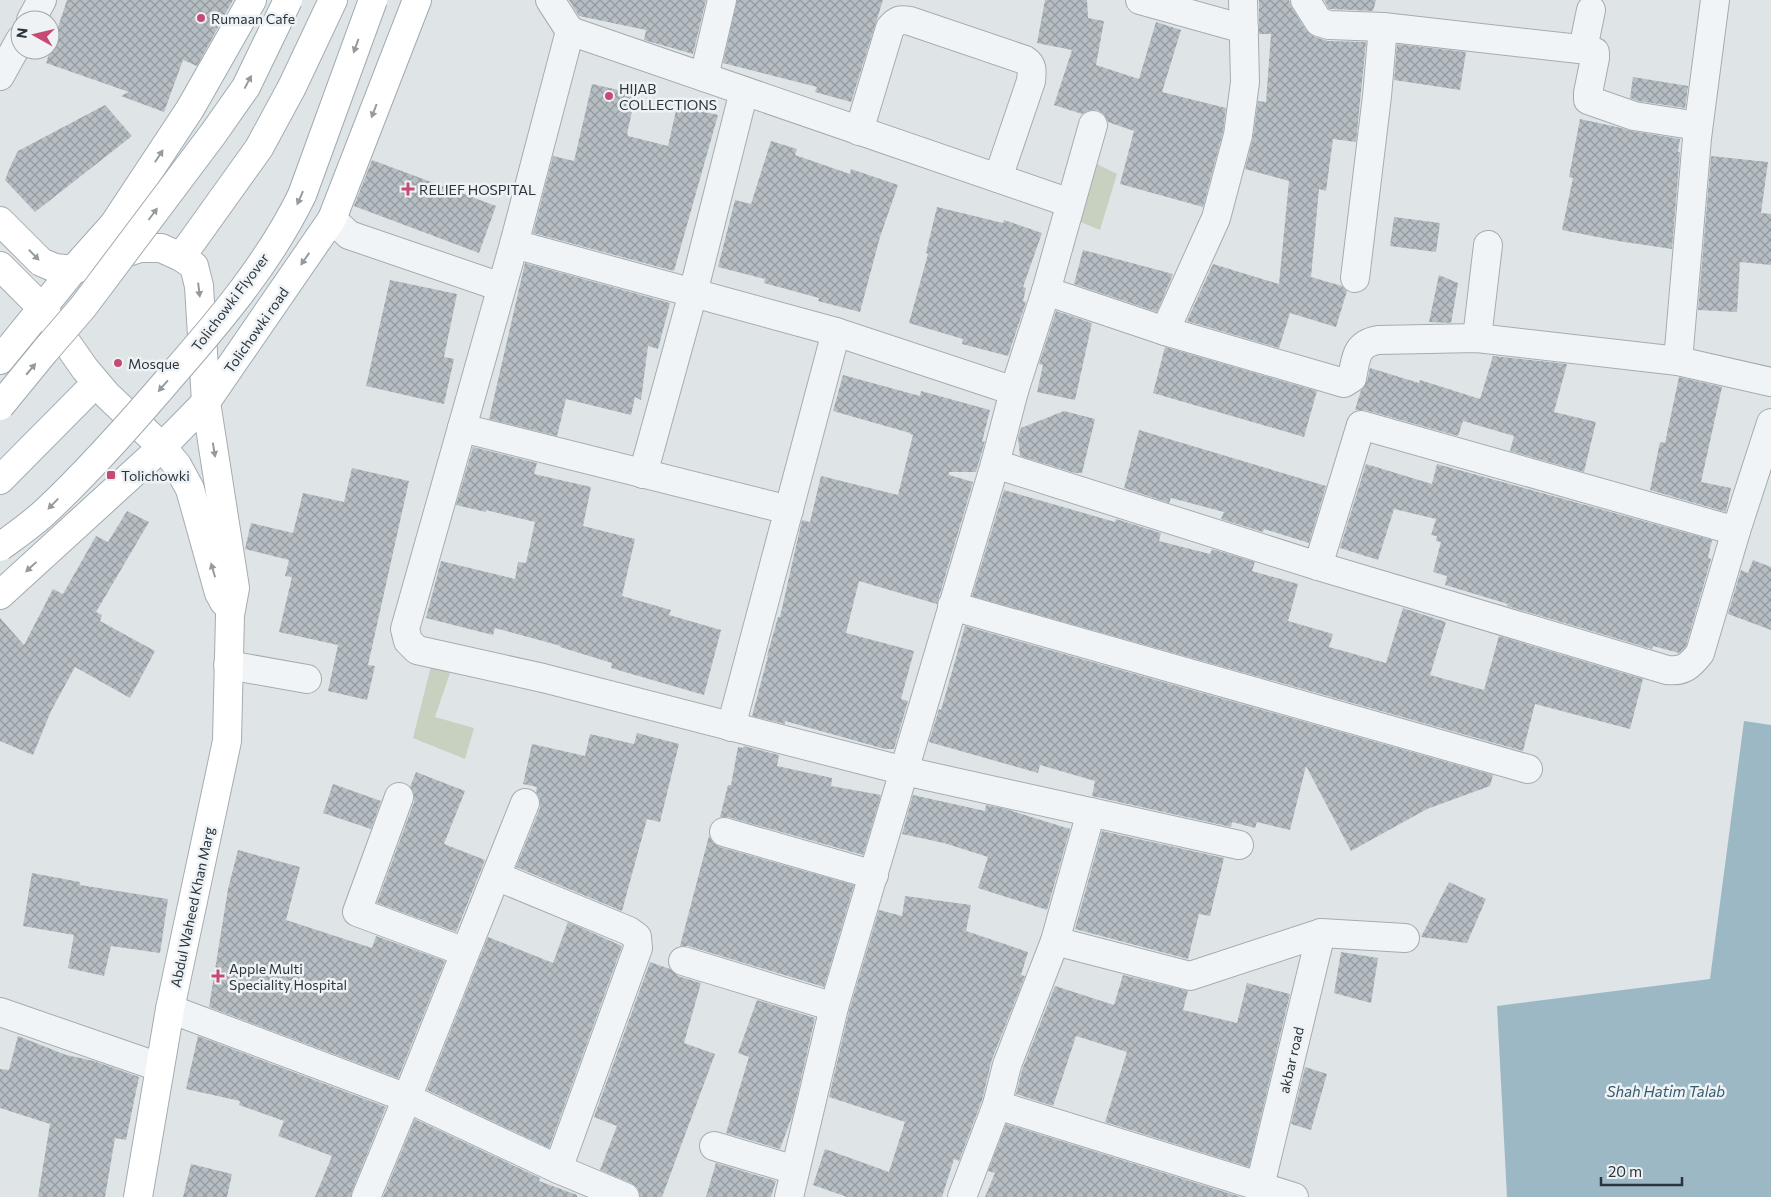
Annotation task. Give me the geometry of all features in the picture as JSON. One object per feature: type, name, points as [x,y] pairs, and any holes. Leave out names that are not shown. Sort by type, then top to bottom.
[{"type":"main road","points":[[0,360],[73,270],[114,224],[190,109],[252,0]]},
{"type":"main road","points":[[0,406],[83,307],[213,134],[246,87],[288,0]]},
{"type":"main road","points":[[0,221],[41,262],[55,268],[73,270],[140,248],[161,248],[181,257],[259,148],[292,87],[333,0]]},
{"type":"main road","name":"Tolichowki Flyover","points":[[0,547],[44,513],[125,430],[205,338],[257,270],[287,224],[302,195],[372,0]]},
{"type":"main road","name":"Tolichowki road","points":[[0,594],[162,447],[206,402],[332,219],[417,0]]},
{"type":"main road","name":"Abdul Waheed Khan Marg","points":[[138,1197],[170,1009],[227,741],[230,615],[234,588],[206,402],[199,286],[194,266],[181,257]]},
{"type":"main road","points":[[0,266],[43,309],[96,383],[162,447],[177,465],[190,489],[219,593],[230,615]]},
{"type":"main road","points":[[0,480],[96,383]]},
{"type":"street","points":[[550,0],[570,31],[1070,203]]},
{"type":"street","points":[[704,77],[722,0]]},
{"type":"street","points":[[1140,0],[1244,29]]},
{"type":"street","points":[[1165,331],[1216,218],[1238,135],[1245,82],[1243,0]]},
{"type":"street","points":[[1305,0],[1319,22],[1329,25],[1383,27],[1583,49],[1595,52],[1588,100],[1621,113],[1698,126]]},
{"type":"street","points":[[1678,361],[1698,126],[1715,0]]},
{"type":"street","points":[[1583,49],[1591,10]]},
{"type":"street","points":[[859,131],[890,28],[896,21],[910,21],[1030,63],[1032,69],[1031,81],[998,178]]},
{"type":"street","points":[[1355,278],[1376,105],[1383,27]]},
{"type":"street","points":[[570,31],[514,244],[405,629],[408,641],[417,650],[542,678],[905,771],[1239,845]]},
{"type":"street","points":[[0,76],[10,58]]},
{"type":"street","points":[[643,474],[693,293],[744,91]]},
{"type":"street","points":[[714,1146],[795,1189],[834,1007],[995,464],[1014,391],[1046,291],[1093,125]]},
{"type":"street","points":[[332,219],[349,235],[501,287]]},
{"type":"street","points":[[514,244],[836,332],[1014,391]]},
{"type":"street","points":[[1477,338],[1488,245]]},
{"type":"street","points":[[1046,291],[1165,331],[1344,383],[1352,378],[1357,351],[1369,342],[1378,340],[1477,338],[1678,361],[1771,382]]},
{"type":"street","points":[[732,727],[836,332]]},
{"type":"street","points":[[995,464],[1318,566],[1666,670],[1677,671],[1689,666],[1700,653],[1736,531],[1771,423]]},
{"type":"street","points":[[1318,566],[1361,425],[1736,531]]},
{"type":"street","points":[[462,428],[789,510]]},
{"type":"street","points":[[952,606],[1528,769]]},
{"type":"street","points":[[228,665],[306,679]]},
{"type":"street","points":[[399,797],[357,912],[465,952]]},
{"type":"street","points":[[366,1197],[525,803]]},
{"type":"street","points":[[962,1197],[997,1105],[1006,1065],[1055,942],[1091,812]]},
{"type":"street","points":[[724,832],[874,875]]},
{"type":"street","points":[[496,876],[629,931],[637,938],[638,948],[558,1169]]},
{"type":"street","points":[[1055,942],[1190,976],[1321,933],[1405,938]]},
{"type":"street","name":"akbar road","points":[[1260,1186],[1321,933]]},
{"type":"street","points":[[684,961],[834,1007]]},
{"type":"street","points":[[170,1009],[407,1098],[558,1169],[625,1197]]},
{"type":"street","points":[[0,1012],[159,1066]]},
{"type":"street","points":[[997,1105],[1294,1197]]},
{"type":"green space","points":[[1087,159],[1117,174],[1100,230],[1071,218]]},
{"type":"green space","points":[[433,658],[452,667],[435,717],[474,728],[465,759],[413,738]]},
{"type":"water","name":"Shah Hatim Talab","points":[[1744,721],[1771,725],[1771,1197],[1507,1197],[1497,1006],[1710,979]]},
{"type":"building","points":[[67,0],[233,0],[197,66],[183,60],[164,112],[121,96],[129,92],[46,63],[47,60],[60,60],[60,21]]},
{"type":"building","points":[[569,0],[706,0],[693,54],[644,40],[646,30],[579,16]]},
{"type":"building","points":[[737,0],[883,0],[851,102],[815,92],[817,87],[723,63]]},
{"type":"building","points":[[1045,0],[1087,0],[1088,18],[1104,21],[1096,65],[1139,79],[1156,22],[1181,30],[1162,92],[1226,108],[1223,132],[1203,207],[1120,184],[1134,131],[1108,122],[1104,114],[1098,110],[1090,110],[1082,114],[1054,105],[1072,50],[1037,43]]},
{"type":"building","points":[[1259,0],[1289,0],[1306,30],[1315,37],[1328,41],[1366,42],[1356,142],[1333,139],[1326,191],[1319,189],[1311,277],[1342,286],[1347,291],[1336,327],[1290,313],[1279,348],[1187,321],[1213,264],[1279,284],[1289,181],[1245,169],[1253,137],[1258,101],[1266,102],[1271,34],[1259,34]]},
{"type":"building","points":[[1324,0],[1376,0],[1373,11],[1329,9]]},
{"type":"building","points":[[1397,44],[1466,52],[1460,90],[1394,80]]},
{"type":"building","points":[[1633,77],[1688,86],[1685,108],[1638,101],[1630,98]]},
{"type":"building","points":[[592,84],[636,94],[628,136],[668,146],[677,106],[718,115],[674,271],[533,233],[553,156],[574,161]]},
{"type":"building","points":[[105,105],[132,136],[35,212],[5,180],[18,151]]},
{"type":"building","points":[[1580,119],[1632,131],[1680,139],[1672,249],[1562,230],[1573,178],[1569,177]]},
{"type":"building","points":[[771,141],[797,149],[795,155],[850,174],[851,169],[898,185],[880,237],[860,312],[818,301],[819,298],[764,283],[765,279],[718,267],[735,200],[751,204]]},
{"type":"building","points":[[1711,156],[1768,162],[1761,213],[1771,214],[1771,265],[1740,262],[1737,312],[1698,310]]},
{"type":"building","points":[[372,160],[496,206],[479,253],[354,206]]},
{"type":"building","points":[[937,207],[1003,223],[1004,220],[1042,233],[1023,287],[1026,288],[1023,301],[1026,302],[1008,356],[962,344],[963,339],[909,323],[928,254],[926,253]]},
{"type":"building","points":[[1394,217],[1440,223],[1436,252],[1390,246]]},
{"type":"building","points":[[1083,250],[1173,274],[1157,312],[1074,284]]},
{"type":"building","points":[[525,263],[670,303],[658,349],[648,346],[641,400],[635,397],[631,415],[566,399],[557,436],[489,419]]},
{"type":"building","points":[[1439,275],[1458,283],[1451,323],[1429,322]]},
{"type":"building","points":[[390,280],[457,294],[444,357],[454,359],[444,404],[366,386]]},
{"type":"building","points":[[1056,311],[1092,323],[1075,400],[1037,392],[1043,365],[1039,364]]},
{"type":"building","points":[[1165,347],[1317,391],[1304,437],[1153,393]]},
{"type":"building","points":[[1493,356],[1567,364],[1554,412],[1596,422],[1584,472],[1510,451],[1514,436],[1463,421],[1458,436],[1365,410],[1355,410],[1361,390],[1367,381],[1370,368],[1419,383],[1420,380],[1480,399]]},
{"type":"building","points":[[843,375],[920,396],[921,391],[990,410],[982,442],[985,441],[976,472],[949,472],[949,475],[973,482],[937,604],[859,581],[846,633],[914,651],[901,699],[908,701],[894,749],[885,749],[785,721],[785,724],[752,716],[778,617],[780,617],[802,520],[810,522],[821,476],[898,495],[913,435],[833,411]]},
{"type":"building","points":[[1679,377],[1722,387],[1701,482],[1731,488],[1726,512],[1650,490],[1660,442],[1665,443]]},
{"type":"building","points":[[1064,411],[1095,419],[1082,473],[1075,473],[1020,456],[1018,437],[1021,428]]},
{"type":"building","points":[[1139,430],[1326,486],[1309,543],[1264,529],[1263,532],[1221,519],[1224,512],[1171,498],[1169,503],[1124,488]]},
{"type":"building","points":[[473,447],[537,463],[534,474],[591,487],[583,526],[635,539],[622,596],[671,610],[669,615],[721,630],[704,695],[611,668],[612,663],[561,646],[495,628],[493,635],[426,618],[441,561],[515,579],[518,562],[526,563],[535,522],[456,505]]},
{"type":"building","points":[[1366,464],[1432,484],[1437,464],[1712,540],[1708,558],[1711,559],[1686,646],[1679,653],[1653,646],[1652,649],[1507,606],[1508,604],[1445,585],[1447,576],[1433,572],[1441,542],[1436,541],[1437,536],[1431,535],[1436,519],[1394,509],[1378,560],[1340,548]]},
{"type":"building","points":[[352,468],[409,481],[368,665],[375,666],[367,700],[328,691],[338,645],[279,632],[292,577],[285,576],[289,560],[245,549],[251,523],[293,533],[303,493],[344,502]]},
{"type":"building","points":[[1004,490],[1115,522],[1116,519],[1161,533],[1159,541],[1210,554],[1212,549],[1255,562],[1252,571],[1298,584],[1288,621],[1333,634],[1329,647],[1386,663],[1403,608],[1446,622],[1430,675],[1484,690],[1499,636],[1643,679],[1630,729],[1535,704],[1523,751],[972,596]]},
{"type":"building","points":[[127,511],[149,522],[96,612],[102,615],[100,621],[155,651],[130,698],[75,667],[51,711],[33,755],[0,741],[0,618],[24,645],[53,589],[63,594],[96,536],[108,542]]},
{"type":"building","points":[[1753,560],[1771,567],[1771,630],[1728,614],[1741,570],[1748,573]]},
{"type":"building","points":[[965,626],[1493,775],[1490,786],[1427,809],[1351,851],[1306,766],[1290,830],[1257,822],[1255,828],[1232,822],[1231,827],[1092,796],[1095,781],[1040,765],[1038,773],[929,742],[939,709],[941,710]]},
{"type":"building","points":[[637,733],[679,744],[660,822],[647,819],[622,911],[516,867],[540,808],[540,800],[536,792],[537,787],[523,784],[532,744],[585,756],[590,734],[634,744]]},
{"type":"building","points":[[744,746],[779,755],[777,766],[832,778],[831,786],[881,795],[863,855],[728,817],[720,817],[728,785],[731,785],[738,747],[743,748]]},
{"type":"building","points":[[416,772],[465,791],[444,844],[485,860],[456,932],[377,903],[414,802],[414,794],[410,787]]},
{"type":"building","points":[[333,784],[381,801],[371,829],[323,813]]},
{"type":"building","points":[[913,795],[985,811],[986,805],[1006,809],[1070,829],[1047,910],[978,888],[988,857],[944,843],[902,834]]},
{"type":"building","points":[[1102,831],[1224,858],[1210,916],[1199,914],[1188,959],[1075,929]]},
{"type":"building","points":[[709,836],[713,843],[720,847],[854,885],[824,987],[688,946],[680,946]]},
{"type":"building","points":[[238,850],[300,867],[286,920],[372,948],[376,936],[445,961],[398,1078],[209,1007],[228,889]]},
{"type":"building","points":[[32,873],[80,882],[80,885],[168,899],[160,953],[111,946],[104,976],[68,968],[74,935],[23,926]]},
{"type":"building","points":[[1449,882],[1486,899],[1467,943],[1421,937]]},
{"type":"building","points":[[905,896],[971,905],[966,931],[1028,952],[1021,975],[1025,976],[992,1059],[982,1100],[959,1161],[954,1159],[942,1197],[847,1197],[813,1185],[825,1149],[889,1172],[905,1122],[829,1097],[849,1011],[879,910],[902,916]]},
{"type":"building","points":[[568,922],[622,946],[549,1148],[427,1090],[488,937],[553,963]]},
{"type":"building","points":[[1341,952],[1378,958],[1371,1003],[1334,993]]},
{"type":"building","points":[[650,962],[670,969],[678,976],[701,983],[684,1043],[715,1054],[662,1197],[640,1197],[638,1188],[631,1183],[600,1170],[617,1126],[594,1117]]},
{"type":"building","points":[[1123,975],[1188,991],[1183,1010],[1237,1023],[1247,983],[1290,994],[1249,1167],[1105,1122],[1127,1052],[1076,1036],[1053,1106],[1016,1094],[1022,1070],[1055,986],[1114,1005]]},
{"type":"building","points":[[757,1000],[815,1018],[793,1114],[780,1149],[726,1133],[749,1057],[738,1053]]},
{"type":"building","points":[[18,1036],[66,1055],[94,1061],[139,1077],[126,1140],[115,1138],[105,1197],[38,1197],[50,1124],[0,1108],[0,1069],[9,1070]]},
{"type":"building","points":[[198,1036],[386,1107],[351,1197],[315,1197],[332,1156],[278,1136],[284,1121],[239,1105],[240,1101],[186,1089]]},
{"type":"building","points":[[1305,1067],[1327,1074],[1311,1130],[1291,1124]]},
{"type":"building","points":[[415,1119],[540,1178],[539,1181],[577,1195],[577,1197],[383,1197]]},
{"type":"building","points":[[1006,1124],[1241,1197],[985,1197],[995,1173],[988,1171]]},
{"type":"building","points":[[716,1163],[776,1181],[771,1197],[706,1197]]},
{"type":"building","points":[[191,1164],[232,1174],[227,1197],[183,1197]]},
{"type":"place","name":"Rumaan Cafe","points":[[201,18]]},
{"type":"place","name":"HIJAB COLLECTIONS","points":[[609,96]]},
{"type":"place","name":"RELIEF HOSPITAL","points":[[408,189]]},
{"type":"place","name":"Mosque","points":[[118,363]]},
{"type":"place","name":"Tolichowki","points":[[111,475]]},
{"type":"place","name":"Apple Multi Speciality Hospital","points":[[218,976]]}]
